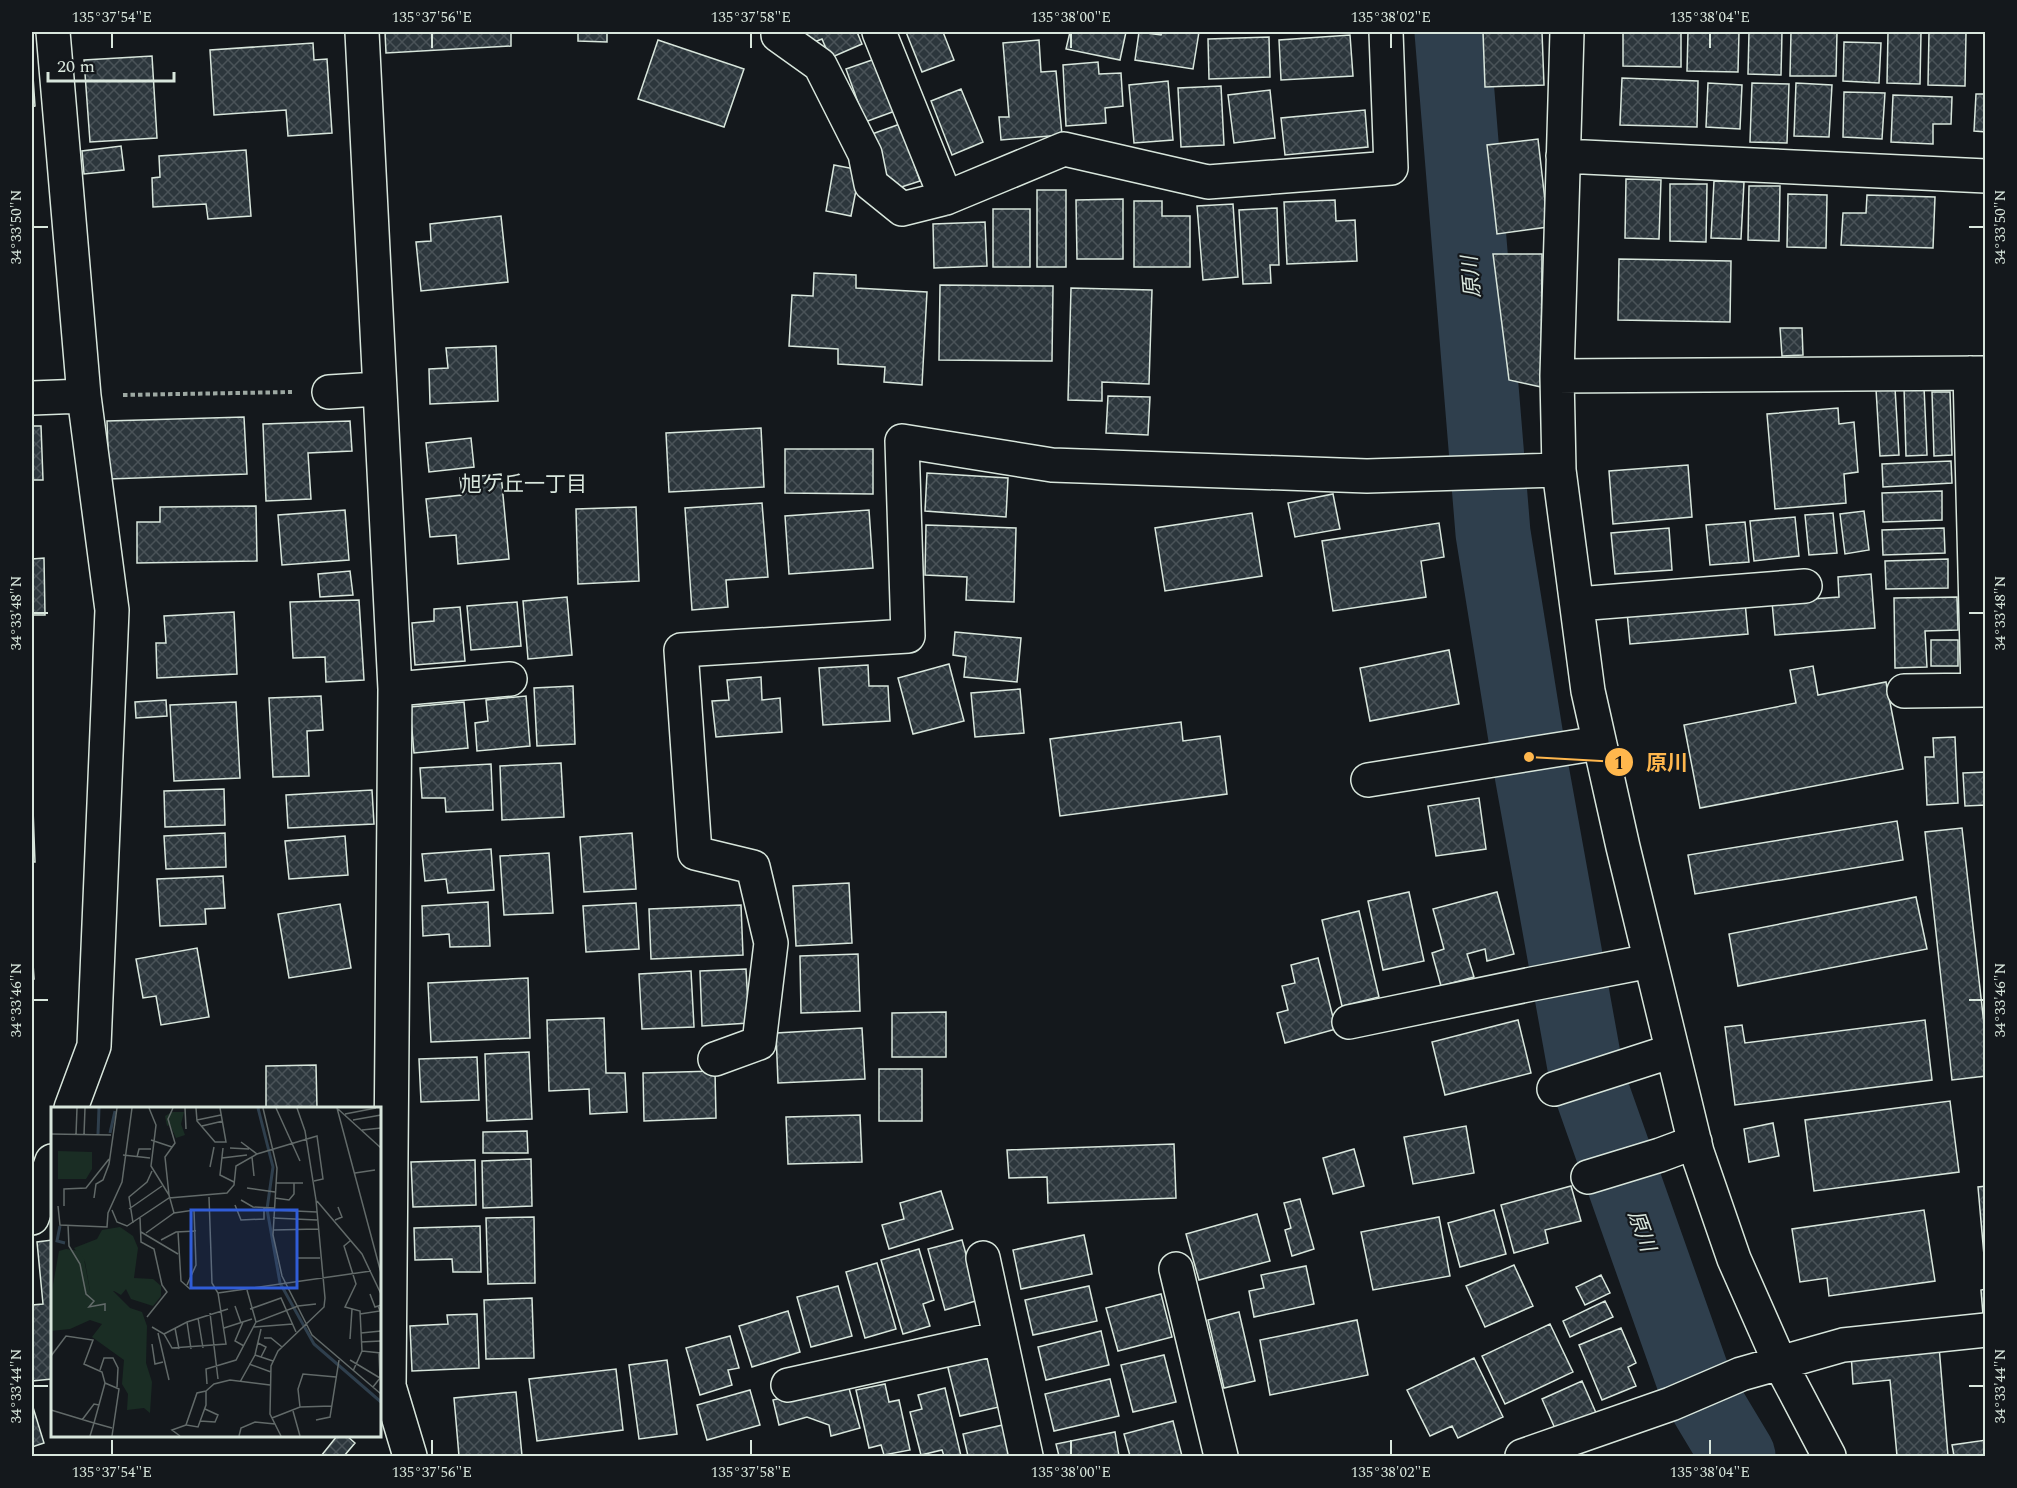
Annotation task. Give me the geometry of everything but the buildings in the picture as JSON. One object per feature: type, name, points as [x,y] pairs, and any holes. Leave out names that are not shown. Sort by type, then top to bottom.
[{"type":"street","points":[[53,32],[84,396],[112,610],[94,1046],[72,1107]]},
{"type":"street","points":[[362,32],[378,389],[395,689],[389,1386],[410,1456]]},
{"type":"street","points":[[778,32],[778,35],[820,64],[865,154],[871,184],[902,208],[946,198],[1064,149],[1208,182],[1391,168],[1386,32]]},
{"type":"street","points":[[879,32],[946,198]]},
{"type":"street","points":[[1566,32],[1557,376],[1559,470],[1588,691],[1588,745],[1650,961],[1657,1056],[1695,1142],[1734,1259],[1780,1363],[1829,1456]]},
{"type":"street","points":[[1563,156],[1986,176]]},
{"type":"street","points":[[1557,376],[1978,373],[1982,690],[1904,691]]},
{"type":"street","points":[[329,392],[378,389]]},
{"type":"street","points":[[32,398],[84,396]]},
{"type":"street","points":[[715,1059],[759,1043],[771,943],[753,867],[695,854],[681,650],[908,636],[902,441],[1052,465],[1367,476],[1559,470]]},
{"type":"street","points":[[1577,604],[1804,586]]},
{"type":"street","points":[[395,689],[510,679]]},
{"type":"street","points":[[1368,780],[1588,745]]},
{"type":"street","points":[[1349,1022],[1650,961]]},
{"type":"street","points":[[1554,1089],[1657,1056]]},
{"type":"street","points":[[1588,1177],[1695,1142]]},
{"type":"street","points":[[32,1218],[51,1164]]},
{"type":"street","points":[[983,1258],[1026,1456]]},
{"type":"street","points":[[1176,1269],[1221,1456]]},
{"type":"street","points":[[1522,1456],[1671,1404],[1741,1374],[1843,1345],[1986,1330]]},
{"type":"street","points":[[788,1385],[1000,1338]]},
{"type":"path","points":[[84,396],[329,392]]},
{"type":"waterway","name":"原川","points":[[1452,32],[1493,533],[1529,757],[1587,1078],[1696,1386],[1738,1456]]},
{"type":"place","name":"原川","points":[[1529,757]]},
{"type":"district","name":"旭ケ丘一丁目","points":[[524,485]]}]
